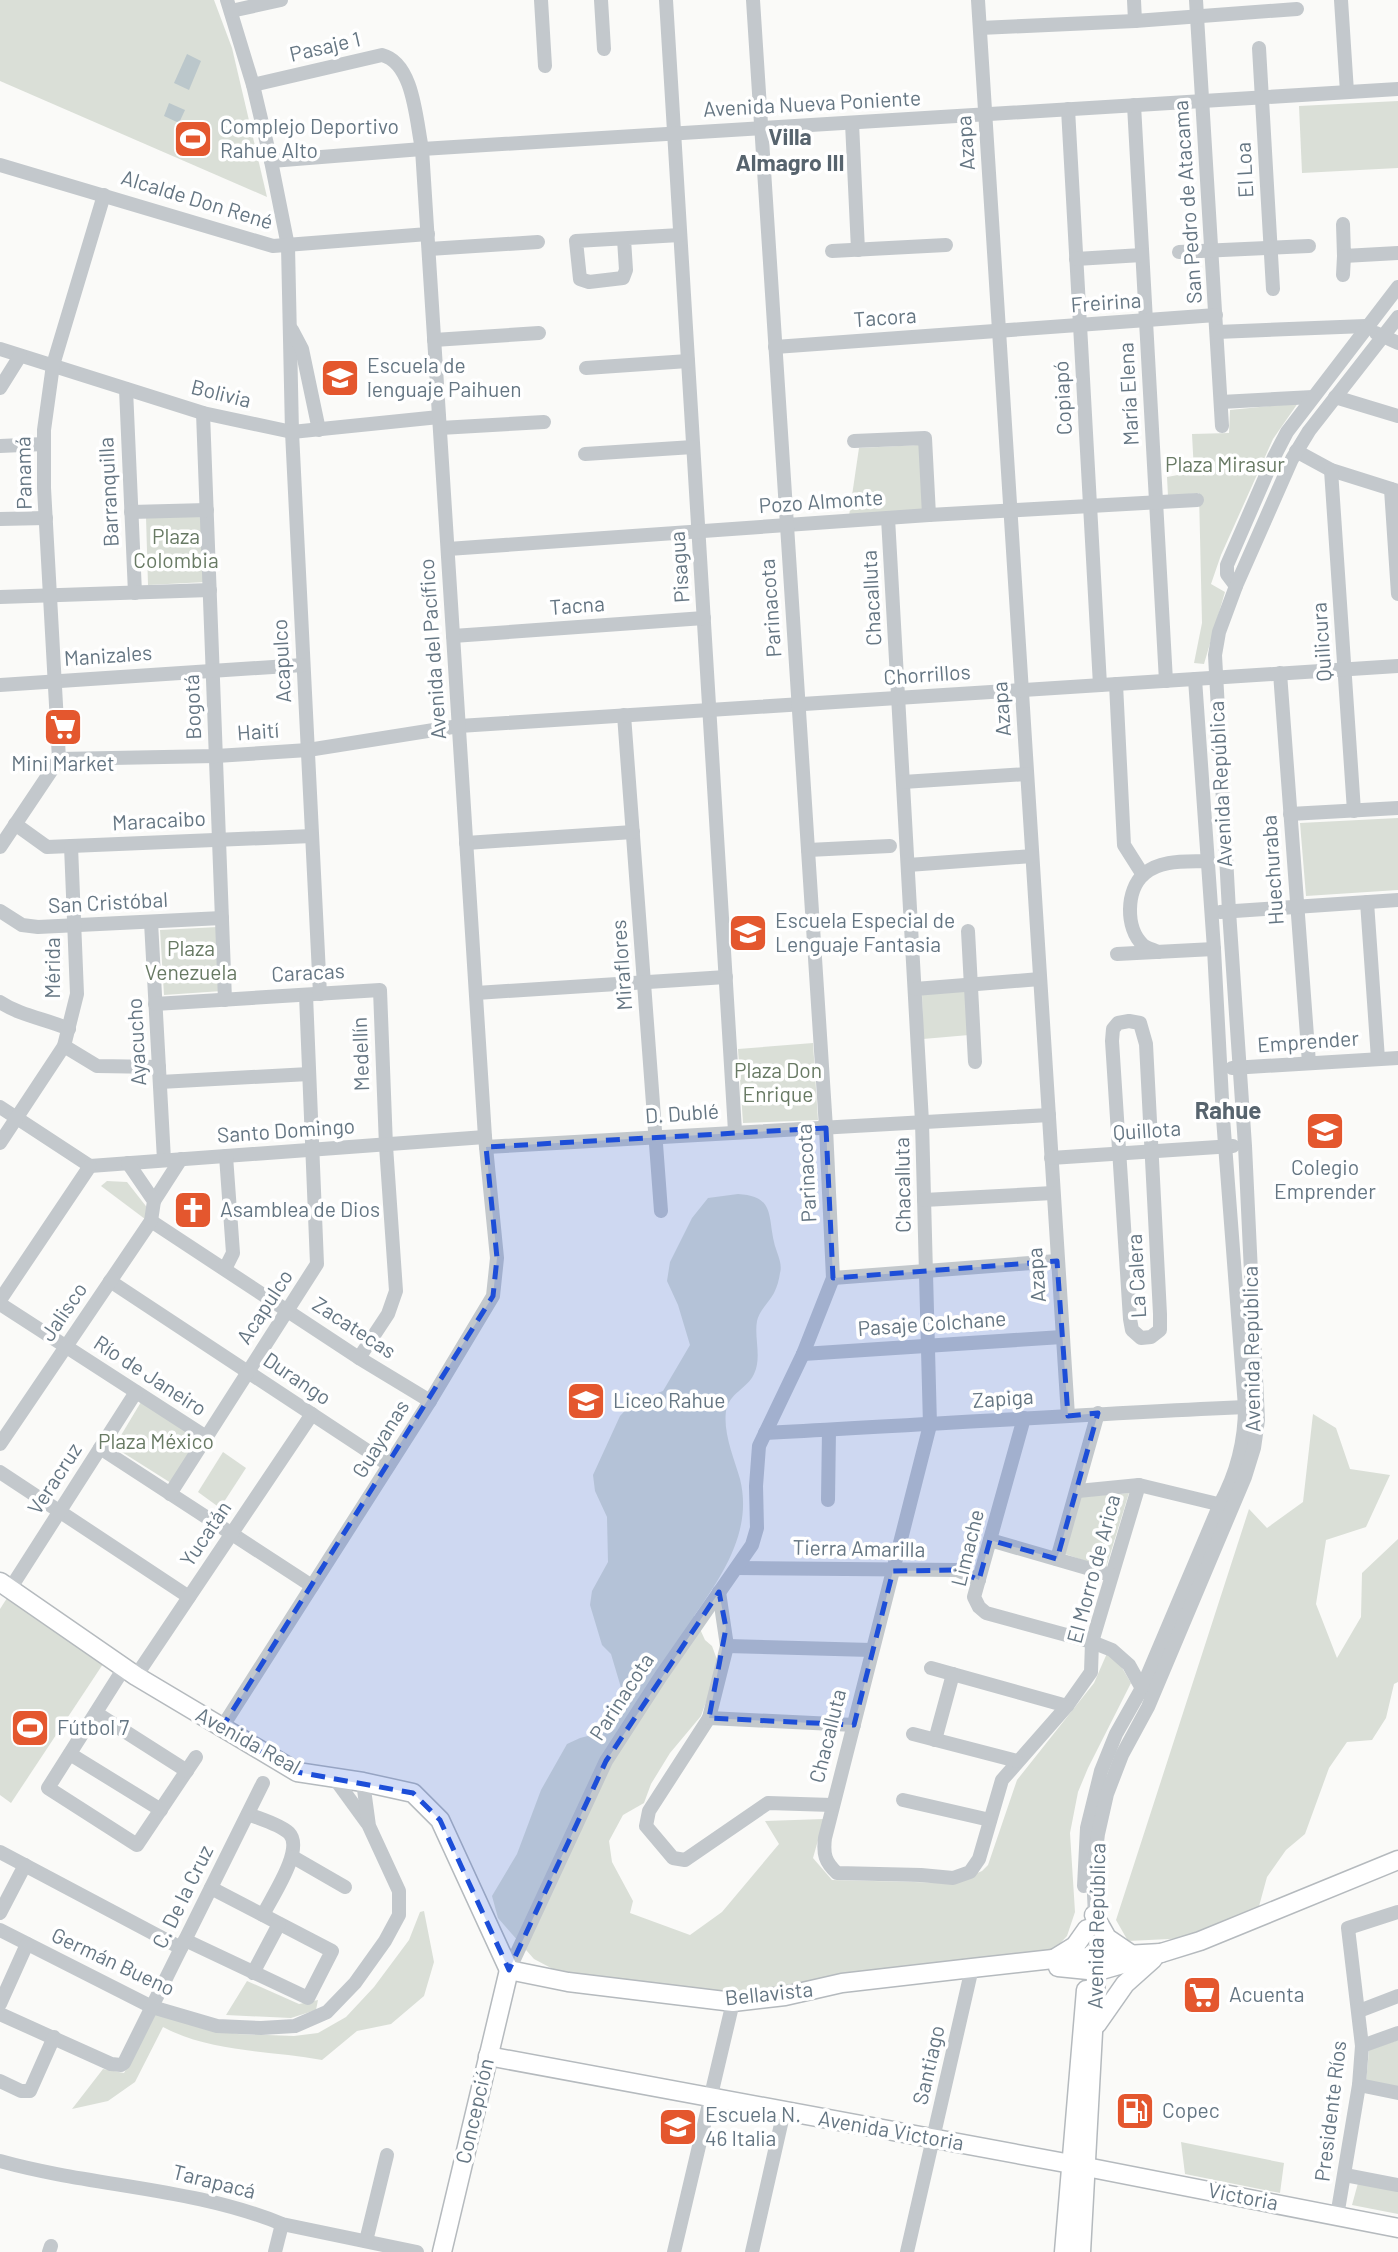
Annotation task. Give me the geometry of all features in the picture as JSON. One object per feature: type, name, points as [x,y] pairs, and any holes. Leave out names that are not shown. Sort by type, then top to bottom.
[{"type":"main road","name":"Avenida Real","points":[[5,1586],[130,1672],[221,1729],[297,1772],[413,1793],[440,1820],[509,1970]]},
{"type":"main road","name":"Bellavista","points":[[1030,1963],[1093,1964],[1161,1953],[1200,1941],[1398,1860]]},
{"type":"main road","points":[[1053,1959],[1074,1946],[1090,1922],[1132,1955]]},
{"type":"main road","name":"Bellavista","points":[[509,1970],[604,1987],[733,2001],[785,1996],[842,1983],[972,1968],[1053,1959],[1093,1964],[1132,1955],[1161,1953]]},
{"type":"main road","points":[[1095,2027],[1125,1984],[1161,1953]]},
{"type":"main road","name":"Avenida República","points":[[1063,2252],[1079,2166],[1095,2027],[1093,1964]]},
{"type":"main road","name":"Avenida República","points":[[1081,2252],[1079,2166],[1093,1964]]},
{"type":"main road","name":"Concepción","points":[[442,2252],[509,1970]]},
{"type":"main road","name":"Avenida Victoria","points":[[488,2056],[1079,2166]]},
{"type":"main road","name":"Victoria","points":[[1079,2166],[1398,2228]]},
{"type":"street","points":[[229,5],[281,0]]},
{"type":"street","points":[[541,0],[545,66]]},
{"type":"street","points":[[601,0],[604,49]]},
{"type":"street","name":"Pisagua","points":[[666,0],[736,1131]]},
{"type":"street","name":"Parinacota","points":[[509,1970],[606,1760],[719,1592],[748,1554],[757,1528],[759,1446],[803,1354],[833,1278],[826,1128],[752,0]]},
{"type":"street","name":"Azapa","points":[[978,0],[1068,1416]]},
{"type":"street","points":[[1134,0],[1135,21]]},
{"type":"street","name":"San Pedro de Atacama","points":[[1196,0],[1222,426]]},
{"type":"street","points":[[1341,0],[1347,92]]},
{"type":"street","name":"Acapulco","points":[[170,1494],[317,1264],[309,1074],[313,994],[312,836],[292,432],[288,246],[253,85],[229,5]]},
{"type":"street","points":[[980,28],[1135,21],[1297,9]]},
{"type":"street","name":"El Loa","points":[[1259,48],[1273,289]]},
{"type":"street","name":"Pasaje 1","points":[[253,85],[383,55],[391,57],[400,64],[408,80],[422,149]]},
{"type":"street","name":"Avenida Nueva Poniente","points":[[271,160],[1398,89]]},
{"type":"street","name":"María Elena","points":[[1134,105],[1166,681]]},
{"type":"street","name":"Copiapó","points":[[1068,109],[1100,685]]},
{"type":"street","points":[[852,122],[858,250]]},
{"type":"street","name":"Avenida del Pacífico","points":[[422,149],[486,1142]]},
{"type":"street","name":"Alcalde Don René","points":[[0,165],[273,246],[428,234]]},
{"type":"street","name":"Panamá","points":[[59,759],[44,444],[53,365],[104,195]]},
{"type":"street","points":[[1343,224],[1343,275]]},
{"type":"street","points":[[624,239],[680,235]]},
{"type":"street","points":[[429,249],[538,242]]},
{"type":"street","points":[[832,251],[946,244]]},
{"type":"street","points":[[1179,251],[1309,246]]},
{"type":"street","points":[[1344,256],[1398,253]]},
{"type":"street","points":[[1076,259],[1142,255]]},
{"type":"street","points":[[1219,583],[1281,443],[1366,326],[1398,287]]},
{"type":"street","name":"Freirina","points":[[999,331],[1216,315]]},
{"type":"street","name":"Avenida República","points":[[1093,1964],[1084,1864],[1087,1828],[1095,1790],[1116,1734],[1143,1688],[1225,1505],[1250,1462],[1258,1420],[1245,1146],[1228,911],[1215,655],[1236,586],[1296,452],[1398,317]]},
{"type":"street","name":"Acapulco","points":[[290,325],[302,349],[319,430]]},
{"type":"street","points":[[1217,332],[1366,326],[1382,338],[1398,344]]},
{"type":"street","name":"Tacora","points":[[775,347],[999,331]]},
{"type":"street","points":[[434,340],[539,333]]},
{"type":"street","name":"Bolivia","points":[[0,349],[203,413],[292,432],[440,423],[544,422]]},
{"type":"street","points":[[0,388],[20,356]]},
{"type":"street","points":[[586,368],[688,361]]},
{"type":"street","name":"Barranquilla","points":[[126,389],[135,593]]},
{"type":"street","points":[[1221,402],[1313,397]]},
{"type":"street","points":[[1335,397],[1398,416]]},
{"type":"street","name":"Bogotá","points":[[203,413],[225,1000]]},
{"type":"street","points":[[854,441],[925,438],[929,515]]},
{"type":"street","points":[[0,446],[44,444]]},
{"type":"street","points":[[585,454],[693,447]]},
{"type":"street","points":[[1296,452],[1331,470],[1394,490],[1398,594]]},
{"type":"street","name":"Quilicura","points":[[1331,470],[1354,811]]},
{"type":"street","name":"Pozo Almonte","points":[[448,549],[929,515],[1197,500]]},
{"type":"street","points":[[1252,508],[1265,519]]},
{"type":"street","points":[[131,512],[207,510]]},
{"type":"street","points":[[0,519],[46,518]]},
{"type":"street","name":"Chacalluta","points":[[825,1838],[930,1425],[922,1122],[888,518]]},
{"type":"street","points":[[1228,562],[1227,575],[1236,586]]},
{"type":"street","points":[[0,597],[210,590]]},
{"type":"street","name":"Tacna","points":[[453,636],[704,618]]},
{"type":"street","name":"Manizales","points":[[0,685],[303,664]]},
{"type":"street","name":"Chorrillos","points":[[459,726],[1398,666]]},
{"type":"street","name":"Huechuraba","points":[[1280,673],[1309,1063]]},
{"type":"street","name":"Avenida República","points":[[1090,1922],[1095,1854],[1102,1814],[1122,1755],[1148,1707],[1225,1505],[1240,1458],[1244,1433],[1245,1407],[1225,1147],[1195,679]]},
{"type":"street","points":[[1116,684],[1124,845],[1143,875]]},
{"type":"street","name":"Miraflores","points":[[624,715],[661,1212]]},
{"type":"street","name":"Haití","points":[[59,759],[216,756],[308,750],[459,726]]},
{"type":"street","points":[[0,847],[59,759]]},
{"type":"street","points":[[903,782],[1027,774]]},
{"type":"street","points":[[1290,814],[1398,808]]},
{"type":"street","name":"Maracaibo","points":[[15,824],[47,847],[312,836]]},
{"type":"street","points":[[467,843],[633,832]]},
{"type":"street","name":"Mérida","points":[[0,1143],[64,1046],[69,1029],[77,993],[71,846]]},
{"type":"street","points":[[808,850],[890,846]]},
{"type":"street","points":[[908,865],[1032,856]]},
{"type":"street","points":[[1158,952],[1143,945],[1133,928],[1130,913],[1131,898],[1143,875],[1160,865],[1173,862],[1208,861]]},
{"type":"street","points":[[1212,912],[1398,900]]},
{"type":"street","points":[[1367,902],[1378,1059]]},
{"type":"street","name":"San Cristóbal","points":[[0,911],[22,925],[38,927],[222,918]]},
{"type":"street","name":"Ayacucho","points":[[151,922],[164,1160]]},
{"type":"street","points":[[968,931],[975,1062]]},
{"type":"street","points":[[1117,954],[1214,949]]},
{"type":"street","points":[[476,993],[726,977]]},
{"type":"street","points":[[915,989],[1040,979]]},
{"type":"street","name":"Caracas","points":[[155,1004],[380,990]]},
{"type":"street","name":"Medellín","points":[[359,1358],[388,1314],[396,1291],[386,1146],[380,990]]},
{"type":"street","points":[[0,1002],[17,1013],[44,1019],[69,1029]]},
{"type":"street","name":"La Calera","points":[[1118,1023],[1140,1023],[1144,1031],[1152,1152],[1160,1331],[1151,1337],[1141,1338],[1132,1330],[1130,1318],[1113,1029],[1118,1023]]},
{"type":"street","points":[[64,1046],[97,1066],[159,1075],[309,1074]]},
{"type":"street","name":"Emprender","points":[[1220,1069],[1398,1058]]},
{"type":"street","points":[[0,1107],[90,1166],[0,1302]]},
{"type":"street","name":"D. Dublé","points":[[486,1142],[655,1137],[1049,1115]]},
{"type":"street","name":"Santo Domingo","points":[[90,1166],[312,1150],[486,1142]]},
{"type":"street","name":"Guayanas","points":[[221,1729],[430,1401],[493,1296],[497,1258],[486,1142]]},
{"type":"street","name":"Quillota","points":[[1051,1158],[1245,1146]]},
{"type":"street","points":[[225,1269],[233,1253],[226,1156]]},
{"type":"street","name":"Jalisco","points":[[0,1444],[151,1221],[154,1201],[181,1159]]},
{"type":"street","points":[[128,1163],[154,1201]]},
{"type":"street","points":[[924,1200],[1054,1193]]},
{"type":"street","name":"Zacatecas","points":[[151,1221],[359,1358],[430,1401]]},
{"type":"street","points":[[833,1278],[1057,1261]]},
{"type":"street","name":"Durango","points":[[110,1281],[389,1465]]},
{"type":"street","name":"Río de Janeiro","points":[[0,1302],[206,1437]]},
{"type":"street","name":"Pasaje Colchane","points":[[803,1354],[1062,1337]]},
{"type":"street","name":"Veracruz","points":[[5,1586],[59,1511],[136,1392]]},
{"type":"street","name":"Zapiga","points":[[765,1433],[1245,1407]]},
{"type":"street","points":[[1057,1559],[1098,1413]]},
{"type":"street","name":"Yucatán","points":[[161,1810],[137,1845],[48,1788],[96,1713],[189,1597],[312,1415]]},
{"type":"street","name":"Limache","points":[[1024,1418],[979,1580],[975,1597],[979,1607],[986,1613],[1112,1650],[1129,1665],[1143,1688],[1148,1707]]},
{"type":"street","points":[[828,1500],[829,1430]]},
{"type":"street","points":[[100,1448],[312,1586]]},
{"type":"street","points":[[0,1472],[189,1597]]},
{"type":"street","points":[[1078,1491],[1139,1485],[1225,1505]]},
{"type":"street","name":"El Morro de Arica","points":[[825,1838],[823,1853],[828,1865],[837,1873],[953,1878],[970,1872],[977,1863],[1002,1780],[1067,1706],[1091,1672],[1092,1642],[1139,1485]]},
{"type":"street","points":[[990,1540],[1111,1575]]},
{"type":"street","name":"Tierra Amarilla","points":[[737,1568],[957,1570],[979,1580]]},
{"type":"street","points":[[719,1592],[727,1646],[709,1718],[646,1818],[646,1826],[673,1858],[685,1860],[768,1802],[832,1805]]},
{"type":"street","points":[[727,1646],[871,1650]]},
{"type":"street","points":[[931,1668],[1067,1706]]},
{"type":"street","points":[[935,1740],[953,1674]]},
{"type":"street","points":[[96,1713],[187,1771]]},
{"type":"street","points":[[709,1718],[854,1725]]},
{"type":"street","points":[[914,1734],[1017,1762]]},
{"type":"street","points":[[70,1754],[161,1810],[196,1757]]},
{"type":"street","name":"Germán Bueno","points":[[0,1930],[152,2007],[217,2026],[295,2026],[327,2012],[355,1983],[385,1941],[399,1915],[399,1891],[369,1826],[335,1779]]},
{"type":"street","name":"Germán Bueno","points":[[363,1782],[369,1826]]},
{"type":"street","name":"C. De la Cruz","points":[[54,2037],[111,2064],[121,2065],[127,2059],[263,1783]]},
{"type":"street","points":[[903,1800],[990,1820]]},
{"type":"street","points":[[248,1814],[288,1833],[294,1843],[293,1857],[263,1915]]},
{"type":"street","points":[[0,1852],[183,1944],[308,1998],[332,1951],[211,1888]]},
{"type":"street","points":[[293,1857],[345,1887]]},
{"type":"street","points":[[0,1913],[25,1865]]},
{"type":"street","name":"Presidente Ríos","points":[[1337,2216],[1359,2085],[1362,2046],[1348,1928],[1398,1912]]},
{"type":"street","points":[[253,1973],[279,1924]]},
{"type":"street","points":[[0,2004],[27,1944]]},
{"type":"street","name":"Santiago","points":[[907,2252],[972,1968]]},
{"type":"street","points":[[1359,2011],[1398,1996]]},
{"type":"street","points":[[674,2252],[733,2001]]},
{"type":"street","points":[[0,2014],[54,2037],[32,2089],[27,2092],[0,2081]]},
{"type":"street","points":[[1362,2046],[1398,2033]]},
{"type":"street","points":[[1359,2085],[1398,2093]]},
{"type":"street","points":[[752,2252],[784,2111]]},
{"type":"street","points":[[366,2241],[387,2155]]},
{"type":"street","name":"Tarapacá","points":[[0,2161],[29,2169],[150,2188],[261,2215],[282,2224],[417,2252]]},
{"type":"street","points":[[1345,2175],[1398,2185]]},
{"type":"street","points":[[275,2252],[282,2224]]},
{"type":"highlighted area","points":[[826,1128],[833,1278],[1057,1261],[1068,1416],[1098,1413],[1057,1559],[990,1540],[979,1580],[957,1570],[893,1571],[854,1725],[709,1718],[726,1628],[719,1592],[606,1761],[509,1970],[440,1820],[413,1793],[297,1772],[221,1729],[493,1296],[497,1258],[486,1147]]},
{"type":"green space","name":"Complejo Deportivo Rahue Alto","points":[[0,0],[214,0],[232,48],[267,197],[0,81]]},
{"type":"green space","points":[[1398,101],[1398,168],[1302,173],[1299,106]]},
{"type":"green space","name":"Plaza Mirasur","points":[[1298,403],[1273,439],[1221,555],[1211,584],[1225,592],[1204,664],[1194,663],[1202,623],[1199,493],[1168,496],[1167,477],[1194,472],[1192,434],[1229,433],[1230,410]]},
{"type":"green space","points":[[919,445],[923,511],[849,516],[859,448]]},
{"type":"green space","name":"Plaza Colombia","points":[[204,516],[206,582],[148,585],[146,517]]},
{"type":"green space","points":[[1398,818],[1398,890],[1306,896],[1300,823]]},
{"type":"green space","name":"Plaza Venezuela","points":[[218,927],[222,991],[164,995],[160,930]]},
{"type":"green space","points":[[967,990],[969,1035],[923,1039],[922,993]]},
{"type":"green space","name":"Plaza Don Enrique","points":[[813,1043],[818,1120],[743,1123],[738,1049]]},
{"type":"green space","points":[[107,1181],[127,1182],[149,1210],[145,1219],[101,1186]]},
{"type":"green space","points":[[738,1194],[764,1203],[781,1269],[775,1291],[757,1321],[757,1361],[754,1374],[734,1395],[726,1411],[728,1437],[743,1498],[742,1517],[739,1535],[724,1569],[694,1616],[705,1640],[712,1646],[719,1665],[701,1716],[670,1753],[651,1784],[644,1803],[623,1815],[609,1841],[612,1862],[633,1901],[630,1913],[690,1935],[722,1912],[779,1844],[765,1821],[824,1819],[813,1858],[832,1880],[954,1883],[982,1871],[988,1865],[1017,1780],[1094,1683],[1108,1651],[1131,1683],[1078,1792],[1070,1833],[1075,1912],[1067,1936],[1052,1952],[785,1991],[737,1992],[570,1978],[534,1959],[498,1918],[492,1896],[517,1854],[541,1790],[567,1744],[615,1729],[625,1701],[611,1654],[602,1645],[590,1605],[592,1591],[608,1562],[607,1517],[595,1491],[593,1475],[620,1416],[633,1402],[663,1391],[690,1345],[678,1305],[667,1281],[670,1262],[692,1218],[708,1198]]},
{"type":"green space","name":"Plaza México","points":[[141,1402],[199,1438],[171,1483],[114,1447]]},
{"type":"green space","points":[[1313,1414],[1336,1428],[1350,1469],[1390,1475],[1366,1527],[1326,1540],[1316,1604],[1337,1658],[1361,1617],[1362,1573],[1398,1539],[1398,1682],[1394,1684],[1386,1718],[1372,1740],[1347,1742],[1329,1768],[1305,1834],[1286,1850],[1267,1877],[1258,1910],[1190,1938],[1128,1941],[1116,1920],[1249,1509],[1267,1528],[1303,1502]]},
{"type":"green space","points":[[223,1452],[246,1468],[220,1508],[198,1492]]},
{"type":"green space","points":[[1129,1493],[1106,1568],[1065,1554],[1081,1497]]},
{"type":"green space","name":"Fútbol 7","points":[[9,1595],[105,1661],[11,1803],[0,1795],[0,1609]]},
{"type":"green space","points":[[424,1911],[434,1962],[424,1996],[391,2024],[357,2031],[322,2060],[201,2042],[163,2027],[135,2082],[108,2101],[72,2109],[103,2069],[124,2073],[152,2021],[154,2012],[237,2034],[294,2036],[318,2033],[346,2017],[374,1987],[409,1940],[420,1912]]},
{"type":"green space","points":[[247,1981],[299,2004],[318,2000],[316,2010],[291,2018],[226,2015]]},
{"type":"green space","points":[[1398,2040],[1398,2088],[1366,2082],[1369,2050]]},
{"type":"green space","points":[[1181,2142],[1284,2163],[1280,2193],[1185,2174]]},
{"type":"green space","points":[[1358,2183],[1398,2191],[1398,2214],[1352,2205]]},
{"type":"shaded area","points":[[187,54],[201,61],[189,90],[174,83]]},
{"type":"shaded area","points":[[169,103],[185,110],[179,123],[164,116]]},
{"type":"place","name":"Complejo Deportivo Rahue Alto","points":[[193,139]]},
{"type":"place","name":"Escuela de lenguaje Paihuen","points":[[340,378]]},
{"type":"place","name":"Mini Market","points":[[63,727]]},
{"type":"place","name":"Escuela Especial de Lenguaje Fantasia","points":[[748,933]]},
{"type":"place","name":"Colegio Emprender","points":[[1325,1131]]},
{"type":"place","name":"Asamblea de Dios","points":[[193,1210]]},
{"type":"place","name":"Liceo Rahue","points":[[586,1401]]},
{"type":"place","name":"Fútbol 7","points":[[30,1728]]},
{"type":"place","name":"Acuenta","points":[[1202,1995]]},
{"type":"place","name":"Copec","points":[[1135,2111]]},
{"type":"place","name":"Escuela N. 46 Italia","points":[[678,2127]]},
{"type":"district","name":"Villa Almagro III","points":[[790,150]]},
{"type":"district","name":"Rahue","points":[[1228,1111]]}]
